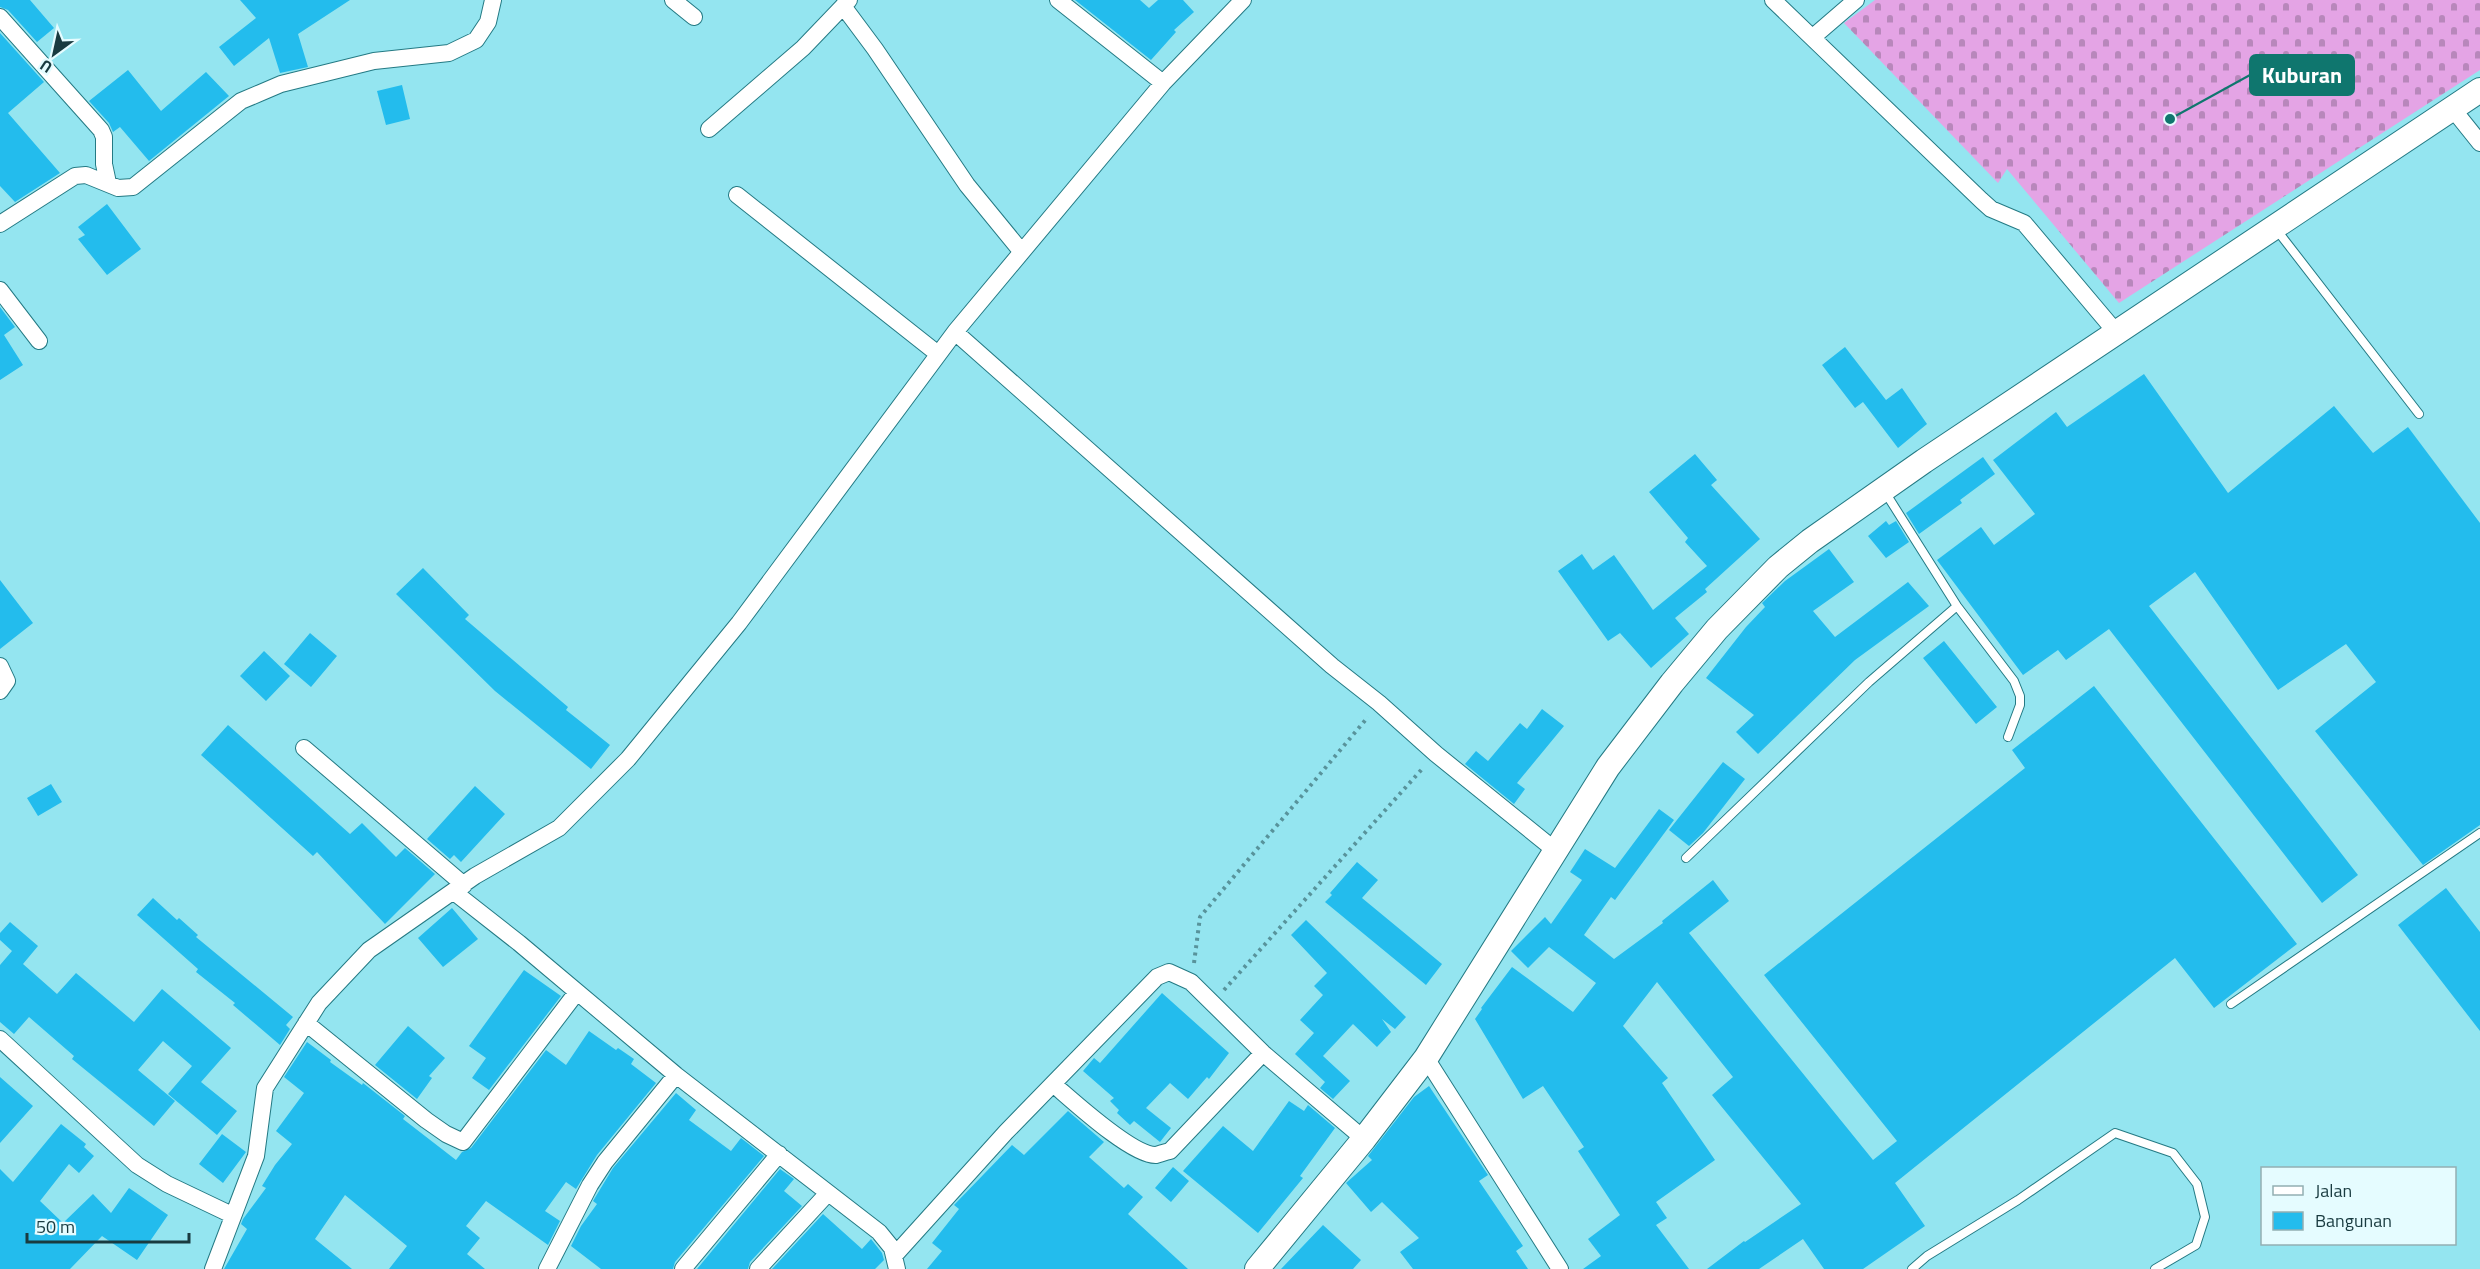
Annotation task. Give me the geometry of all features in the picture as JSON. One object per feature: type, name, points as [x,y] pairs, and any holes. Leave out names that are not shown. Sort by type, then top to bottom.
[{"type":"main road","points":[[1257,1269],[1364,1139],[1426,1058],[1608,766],[1672,683],[1731,614],[1778,567],[1883,489],[2115,331],[2480,90]]},
{"type":"street","points":[[0,224],[75,176],[86,175],[118,188],[133,187],[241,101],[282,84],[374,61],[449,53],[476,40],[488,22],[492,0]]},
{"type":"street","points":[[673,0],[694,17]]},
{"type":"street","points":[[1058,0],[1163,83]]},
{"type":"street","points":[[213,1269],[256,1156],[265,1088],[320,1003],[369,950],[459,888],[560,828],[628,759],[739,623],[938,354],[1021,250],[1163,83],[1243,0]]},
{"type":"street","points":[[1773,0],[1981,200],[1991,208],[2024,223],[2115,331]]},
{"type":"street","points":[[1813,37],[1856,0]]},
{"type":"street","points":[[709,129],[803,48],[846,3],[967,185],[1021,250]]},
{"type":"street","points":[[0,17],[101,130],[104,137],[104,164],[108,183]]},
{"type":"street","points":[[2452,108],[2480,142]]},
{"type":"street","points":[[737,195],[938,354]]},
{"type":"street","points":[[0,290],[39,341]]},
{"type":"street","points":[[955,332],[1332,666],[1556,851]]},
{"type":"street","points":[[0,666],[8,681],[0,691]]},
{"type":"street","points":[[304,748],[577,992],[676,1075],[879,1232],[892,1248],[895,1262]]},
{"type":"street","points":[[895,1262],[1006,1132],[1156,977],[1169,972],[1191,982],[1214,1002],[1263,1053],[1364,1139]]},
{"type":"street","points":[[306,1023],[426,1120],[458,1142],[463,1142],[577,992]]},
{"type":"street","points":[[0,1039],[137,1165],[167,1184],[232,1215]]},
{"type":"street","points":[[1053,1084],[1093,1119],[1132,1146],[1154,1155],[1170,1151],[1263,1053]]},
{"type":"street","points":[[1426,1058],[1560,1269]]},
{"type":"street","points":[[547,1269],[590,1185],[605,1162],[676,1075]]},
{"type":"street","points":[[683,1269],[778,1154]]},
{"type":"street","points":[[759,1269],[828,1193]]},
{"type":"lane","points":[[2275,227],[2419,414]]},
{"type":"lane","points":[[1883,489],[1957,606],[2014,681],[2020,696],[2020,705],[2008,737]]},
{"type":"lane","points":[[1686,858],[1869,682],[1957,606]]},
{"type":"lane","points":[[2231,1004],[2480,833]]},
{"type":"lane","points":[[1912,1269],[1927,1256],[2018,1200],[2115,1133],[2173,1153],[2197,1184],[2205,1217],[2196,1245],[2155,1269]]},
{"type":"path","points":[[1191,982],[1200,917],[1379,703]]},
{"type":"path","points":[[1214,1002],[1436,754]]},
{"type":"green space","points":[[1875,0],[2480,0],[2480,70],[2119,303],[2007,169],[1998,183],[1844,23]]},
{"type":"building","points":[[0,0],[30,0],[54,28],[37,42],[8,10],[0,7]]},
{"type":"building","points":[[240,0],[350,0],[298,34],[308,67],[280,73],[269,38],[234,66],[219,47],[256,18]]},
{"type":"building","points":[[1075,0],[1140,0],[1149,8],[1158,0],[1183,0],[1194,12],[1174,30],[1176,32],[1151,60]]},
{"type":"building","points":[[0,33],[44,82],[8,113],[60,173],[15,202],[0,186]]},
{"type":"building","points":[[128,70],[161,111],[206,72],[229,96],[149,161],[120,127],[113,132],[109,123],[89,101]]},
{"type":"building","points":[[402,85],[410,119],[386,125],[377,91]]},
{"type":"building","points":[[107,204],[141,249],[107,275],[78,239],[85,235],[78,227]]},
{"type":"building","points":[[0,307],[15,327],[4,335],[23,365],[0,380]]},
{"type":"building","points":[[1845,347],[1886,400],[1902,388],[1927,424],[1898,448],[1863,402],[1855,408],[1822,365]]},
{"type":"building","points":[[2144,374],[2228,493],[2334,406],[2373,453],[2408,427],[2480,523],[2480,825],[2423,865],[2315,731],[2376,682],[2346,644],[2278,690],[2195,572],[2149,606],[2358,875],[2322,903],[2109,629],[2066,660],[2058,650],[2023,675],[1937,560],[1981,527],[1994,545],[2035,514],[1993,460],[2056,412],[2067,427]]},
{"type":"building","points":[[1695,454],[1717,480],[1711,485],[1760,539],[1705,589],[1707,592],[1675,618],[1689,634],[1651,668],[1620,633],[1608,641],[1558,571],[1582,554],[1593,570],[1614,555],[1653,610],[1707,566],[1685,542],[1688,538],[1649,492]]},
{"type":"building","points":[[1983,457],[1995,474],[1960,500],[1962,503],[1919,534],[1906,513]]},
{"type":"building","points":[[1886,521],[1889,525],[1896,521],[1909,542],[1886,558],[1868,536]]},
{"type":"building","points":[[1829,549],[1854,582],[1813,611],[1835,637],[1908,582],[1929,606],[1855,660],[1758,754],[1736,732],[1754,715],[1706,678],[1746,627],[1765,607],[1762,603],[1785,581]]},
{"type":"building","points":[[423,568],[469,615],[465,619],[568,707],[566,710],[610,745],[591,769],[495,691],[396,594]]},
{"type":"building","points":[[0,580],[33,623],[0,649]]},
{"type":"building","points":[[310,633],[337,656],[311,687],[284,664]]},
{"type":"building","points":[[1944,641],[1997,707],[1976,724],[1923,658]]},
{"type":"building","points":[[264,651],[290,676],[266,701],[240,676]]},
{"type":"building","points":[[2094,686],[2297,944],[2214,1008],[2175,958],[1895,1183],[1925,1226],[1863,1269],[1824,1269],[1803,1239],[1759,1269],[1707,1269],[1744,1241],[1801,1204],[1712,1095],[1733,1077],[1657,982],[1623,1026],[1668,1078],[1662,1083],[1715,1160],[1656,1202],[1667,1218],[1656,1225],[1689,1269],[1583,1269],[1601,1256],[1588,1239],[1620,1215],[1578,1151],[1584,1147],[1543,1086],[1523,1099],[1475,1019],[1512,967],[1573,1012],[1596,983],[1549,947],[1528,968],[1511,951],[1545,917],[1551,924],[1582,880],[1570,872],[1585,849],[1615,868],[1659,809],[1674,820],[1615,900],[1611,897],[1584,935],[1614,959],[1663,923],[1662,921],[1713,880],[1729,901],[1689,933],[1873,1160],[1897,1141],[1764,975],[2025,768],[2012,750]]},
{"type":"building","points":[[1542,709],[1564,726],[1517,783],[1525,789],[1514,804],[1465,764],[1476,751],[1488,761],[1520,723],[1527,729]]},
{"type":"building","points":[[228,725],[350,834],[362,823],[396,857],[405,848],[435,874],[385,924],[317,852],[313,856],[201,755]]},
{"type":"building","points":[[1723,762],[1745,779],[1703,833],[1689,846],[1669,830]]},
{"type":"building","points":[[51,784],[62,802],[38,816],[27,798]]},
{"type":"building","points":[[475,786],[505,814],[461,862],[454,855],[450,859],[427,839]]},
{"type":"building","points":[[1357,862],[1378,880],[1362,898],[1442,964],[1426,985],[1325,902]]},
{"type":"building","points":[[2446,888],[2480,932],[2480,1031],[2398,925]]},
{"type":"building","points":[[153,898],[198,935],[196,937],[293,1017],[286,1025],[290,1029],[280,1045],[233,1005],[235,1003],[196,972],[198,969],[137,915]]},
{"type":"building","points":[[452,908],[478,939],[443,967],[418,938]]},
{"type":"building","points":[[1306,920],[1406,1017],[1395,1029],[1382,1019],[1391,1032],[1377,1047],[1353,1024],[1323,1056],[1350,1081],[1333,1099],[1320,1088],[1325,1082],[1295,1054],[1314,1033],[1300,1020],[1323,995],[1314,986],[1327,973],[1291,935]]},
{"type":"building","points":[[10,922],[38,946],[23,964],[57,994],[76,973],[134,1022],[162,989],[231,1048],[201,1082],[237,1111],[217,1135],[168,1094],[192,1066],[163,1041],[138,1070],[175,1101],[154,1126],[72,1059],[74,1056],[29,1017],[14,1034],[0,1022],[0,965],[12,951],[0,940],[0,933]]},
{"type":"building","points":[[524,970],[561,996],[489,1090],[472,1078],[486,1058],[469,1046]]},
{"type":"building","points":[[1162,993],[1229,1053],[1209,1079],[1207,1077],[1188,1099],[1170,1083],[1146,1108],[1171,1128],[1160,1142],[1134,1121],[1130,1125],[1117,1113],[1119,1110],[1110,1101],[1114,1098],[1083,1071],[1094,1058],[1100,1063]]},
{"type":"building","points":[[408,1026],[445,1058],[429,1076],[432,1078],[417,1099],[375,1065]]},
{"type":"building","points":[[589,1031],[616,1050],[618,1048],[634,1059],[631,1064],[656,1083],[597,1155],[576,1189],[566,1182],[545,1211],[560,1221],[548,1245],[486,1201],[466,1226],[480,1238],[467,1254],[485,1269],[389,1269],[407,1246],[345,1195],[315,1239],[352,1269],[224,1269],[247,1229],[241,1224],[243,1219],[266,1188],[262,1186],[275,1165],[292,1144],[276,1131],[304,1093],[284,1077],[307,1042],[331,1060],[330,1062],[362,1085],[363,1083],[405,1116],[403,1119],[456,1160],[462,1152],[471,1148],[546,1050],[566,1065]]},
{"type":"building","points":[[0,1077],[33,1106],[0,1143]]},
{"type":"building","points":[[1429,1086],[1488,1175],[1479,1181],[1523,1246],[1516,1251],[1528,1269],[1413,1269],[1400,1252],[1419,1238],[1382,1202],[1371,1212],[1346,1183],[1372,1160],[1368,1156],[1414,1097]]},
{"type":"building","points":[[676,1093],[696,1110],[689,1120],[731,1151],[741,1138],[764,1156],[675,1262],[673,1269],[601,1269],[571,1246],[581,1226],[597,1204],[593,1201],[613,1168]]},
{"type":"building","points":[[1289,1101],[1304,1111],[1308,1105],[1335,1128],[1300,1176],[1303,1178],[1258,1233],[1183,1171],[1223,1126],[1253,1151]]},
{"type":"building","points":[[1068,1111],[1104,1142],[1089,1157],[1124,1188],[1128,1184],[1143,1197],[1128,1214],[1188,1269],[927,1269],[942,1251],[932,1243],[959,1209],[954,1205],[1012,1145],[1024,1155]]},
{"type":"building","points":[[61,1124],[86,1144],[84,1147],[94,1156],[79,1173],[69,1164],[40,1201],[63,1223],[93,1194],[111,1213],[129,1188],[168,1215],[137,1260],[102,1236],[70,1269],[0,1269],[0,1169],[13,1182]]},
{"type":"building","points":[[222,1134],[246,1152],[223,1183],[199,1164]]},
{"type":"building","points":[[1173,1167],[1189,1181],[1171,1202],[1155,1188]]},
{"type":"building","points":[[780,1169],[794,1179],[784,1191],[802,1206],[750,1262],[748,1269],[697,1269]]},
{"type":"building","points":[[823,1214],[862,1249],[871,1239],[882,1253],[884,1260],[875,1269],[772,1269]]},
{"type":"building","points":[[1323,1225],[1361,1260],[1353,1269],[1281,1269]]},
{"type":"place","name":"Kuburan","points":[[2170,119]]}]
